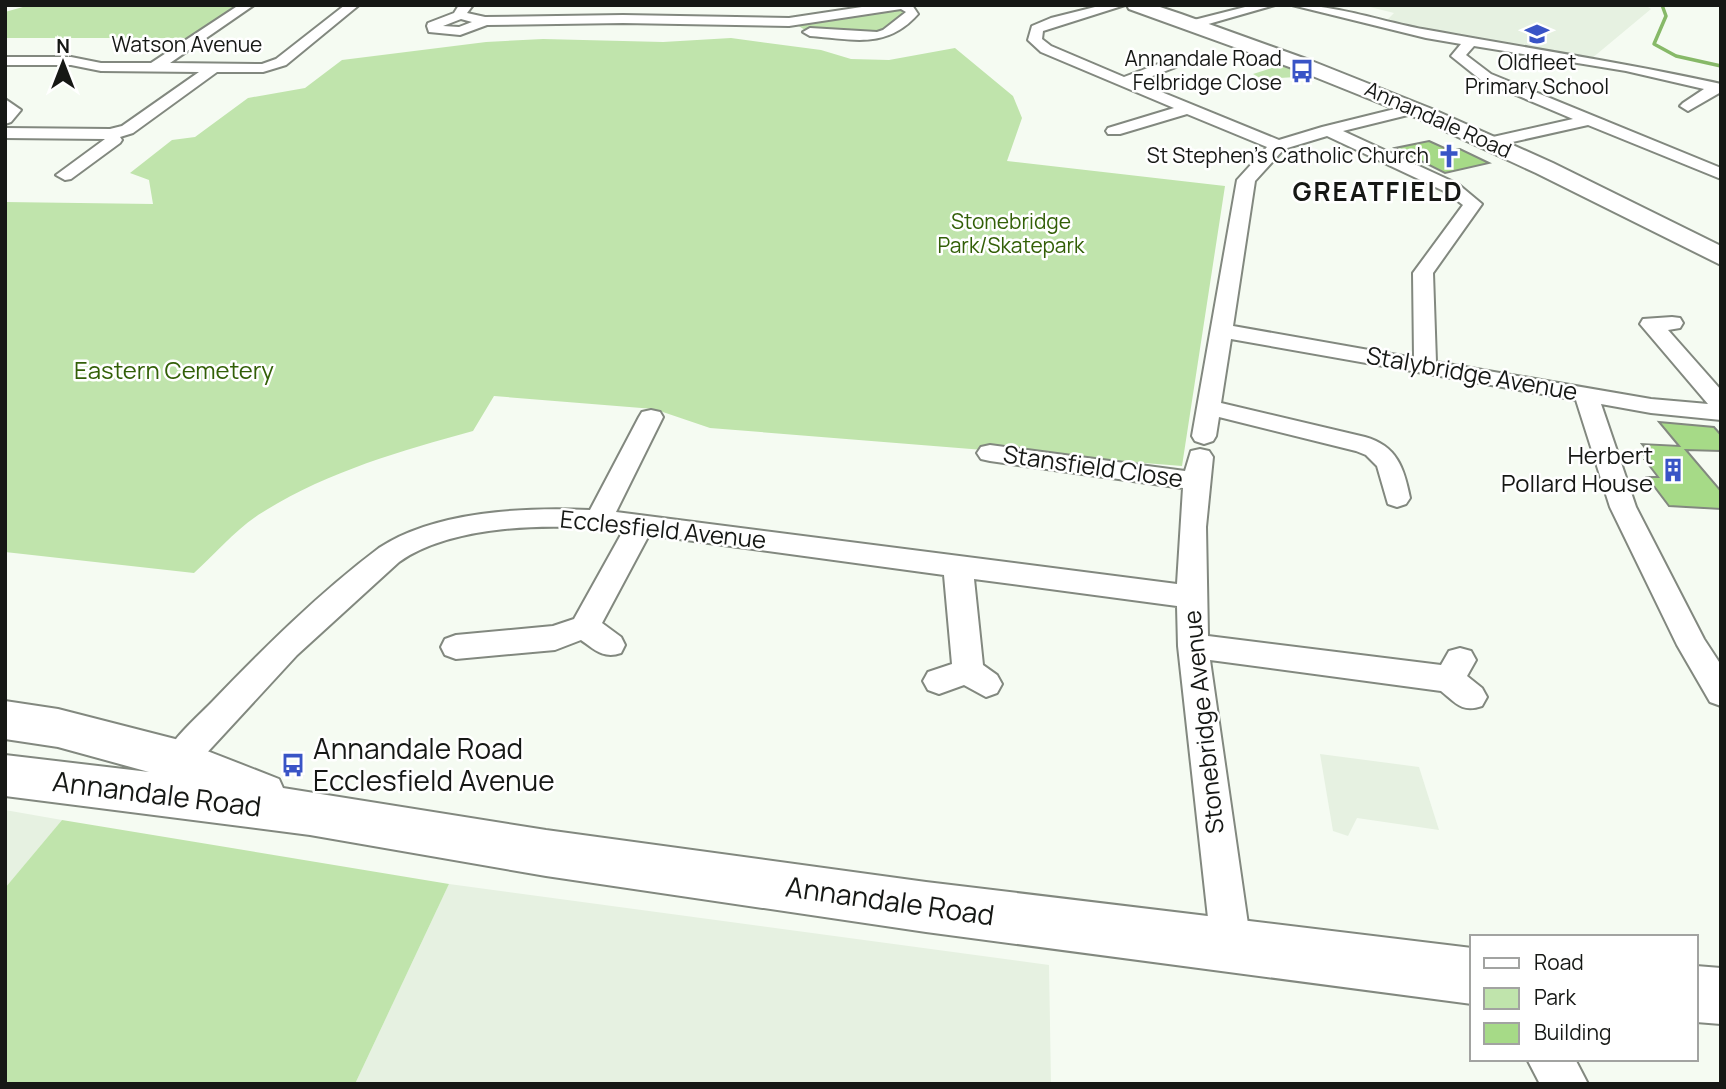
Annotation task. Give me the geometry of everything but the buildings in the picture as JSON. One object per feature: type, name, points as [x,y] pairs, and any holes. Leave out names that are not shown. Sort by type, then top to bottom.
[{"type":"street","points":[[155,67],[248,5]]},
{"type":"street","name":"Watson Avenue","points":[[5,61],[38,57],[101,67],[274,65],[353,5]]},
{"type":"street","points":[[485,21],[464,10],[433,26],[434,29],[444,32],[460,31],[485,21],[558,19],[789,22],[863,8],[902,5],[912,11],[912,15],[888,33],[877,36],[798,30],[789,22]]},
{"type":"street","points":[[1119,5],[1056,21],[1037,29],[1035,40],[1046,49],[1278,146]]},
{"type":"street","points":[[1298,5],[1470,42],[1626,67],[1718,88]]},
{"type":"street","points":[[558,19],[567,6]]},
{"type":"street","points":[[760,22],[764,6]]},
{"type":"street","name":"Annandale Road","points":[[1140,6],[1338,76],[1415,109],[1639,213],[1721,257]]},
{"type":"street","points":[[1191,25],[1264,6]]},
{"type":"street","points":[[1470,42],[1458,56],[1486,77],[1721,174]]},
{"type":"street","points":[[1126,81],[1171,64]]},
{"type":"street","points":[[5,133],[110,134],[127,130],[215,67]]},
{"type":"street","points":[[1688,106],[1718,88]]},
{"type":"street","points":[[5,104],[13,110],[5,119]]},
{"type":"street","points":[[1112,131],[1190,108]]},
{"type":"street","name":"Stonebridge Avenue","points":[[1231,945],[1193,646],[1191,597],[1200,458],[1246,180],[1278,146],[1328,130],[1415,109]]},
{"type":"street","points":[[1490,142],[1592,119]]},
{"type":"street","points":[[1328,130],[1452,188],[1473,204],[1423,273],[1425,365]]},
{"type":"street","points":[[65,175],[114,140],[110,134]]},
{"type":"street","points":[[1701,165],[1721,161]]},
{"type":"street","points":[[1672,323],[1651,324],[1721,405]]},
{"type":"street","name":"Stalybridge Avenue","points":[[1223,331],[1586,395],[1721,413]]},
{"type":"street","points":[[1586,395],[1623,507],[1692,645],[1721,694]]},
{"type":"street","points":[[1209,407],[1365,444],[1381,452],[1390,461],[1397,499]]},
{"type":"street","points":[[599,519],[649,422],[673,430]]},
{"type":"street","name":"Stansfield Close","points":[[990,453],[1200,458]]},
{"type":"street","name":"Ecclesfield Avenue","points":[[179,760],[313,619],[372,569],[408,544],[479,524],[560,517],[599,519],[1191,597]]},
{"type":"street","points":[[456,646],[597,636],[640,525]]},
{"type":"street","points":[[958,566],[964,678]]},
{"type":"street","points":[[1193,646],[1460,679]]},
{"type":"street","name":"Annandale Road","points":[[5,720],[58,728],[179,760],[310,813]]},
{"type":"street","name":"Annandale Road","points":[[5,775],[310,813],[547,853],[926,907],[1470,976]]},
{"type":"street","points":[[1698,994],[1721,996]]},
{"type":"street","points":[[1549,1061],[1566,1084]]},
{"type":"shaded area","name":"Oldfleet Primary School","points":[[1362,5],[1645,5],[1651,9],[1591,59],[1385,22],[1394,13]]},
{"type":"shaded area","points":[[1320,754],[1419,767],[1439,830],[1357,818],[1348,836],[1333,831]]},
{"type":"shaded area","points":[[5,810],[62,820],[5,888]]},
{"type":"shaded area","points":[[449,884],[1049,965],[1051,1084],[355,1084]]},
{"type":"green space","points":[[30,5],[243,5],[193,38],[5,38],[5,12]]},
{"type":"green space","points":[[900,8],[909,12],[909,15],[900,15],[880,31],[823,28],[821,31],[805,30],[797,25]]},
{"type":"green space","points":[[731,38],[821,50],[851,59],[889,60],[955,48],[1013,96],[1022,118],[1007,161],[1225,186],[1182,466],[710,428],[654,409],[494,396],[473,431],[365,464],[287,498],[245,525],[194,573],[5,552],[5,202],[153,204],[149,180],[130,173],[172,140],[195,137],[248,98],[305,88],[342,60],[486,42],[543,39],[663,42]]},
{"type":"green space","points":[[1281,65],[1315,76],[1262,79],[1253,74]]},
{"type":"green space","points":[[62,820],[449,884],[355,1084],[5,1084],[5,888]]},
{"type":"waterway","points":[[1662,5],[1666,16],[1654,44],[1676,56],[1721,66]]},
{"type":"place","name":"Oldfleet Primary School","points":[[1537,34]]},
{"type":"place","name":"Annandale Road Felbridge Close","points":[[1302,71]]},
{"type":"place","name":"St Stephen's Catholic Church","points":[[1449,156]]},
{"type":"place","name":"Herbert Pollard House","points":[[1673,470]]},
{"type":"place","name":"Annandale Road Ecclesfield Avenue","points":[[293,765]]},
{"type":"district","name":"GREATFIELD","points":[[1378,192]]},
{"type":"park label","name":"Stonebridge Park/Skatepark","points":[[1011,234]]},
{"type":"park label","name":"Eastern Cemetery","points":[[174,371]]}]
